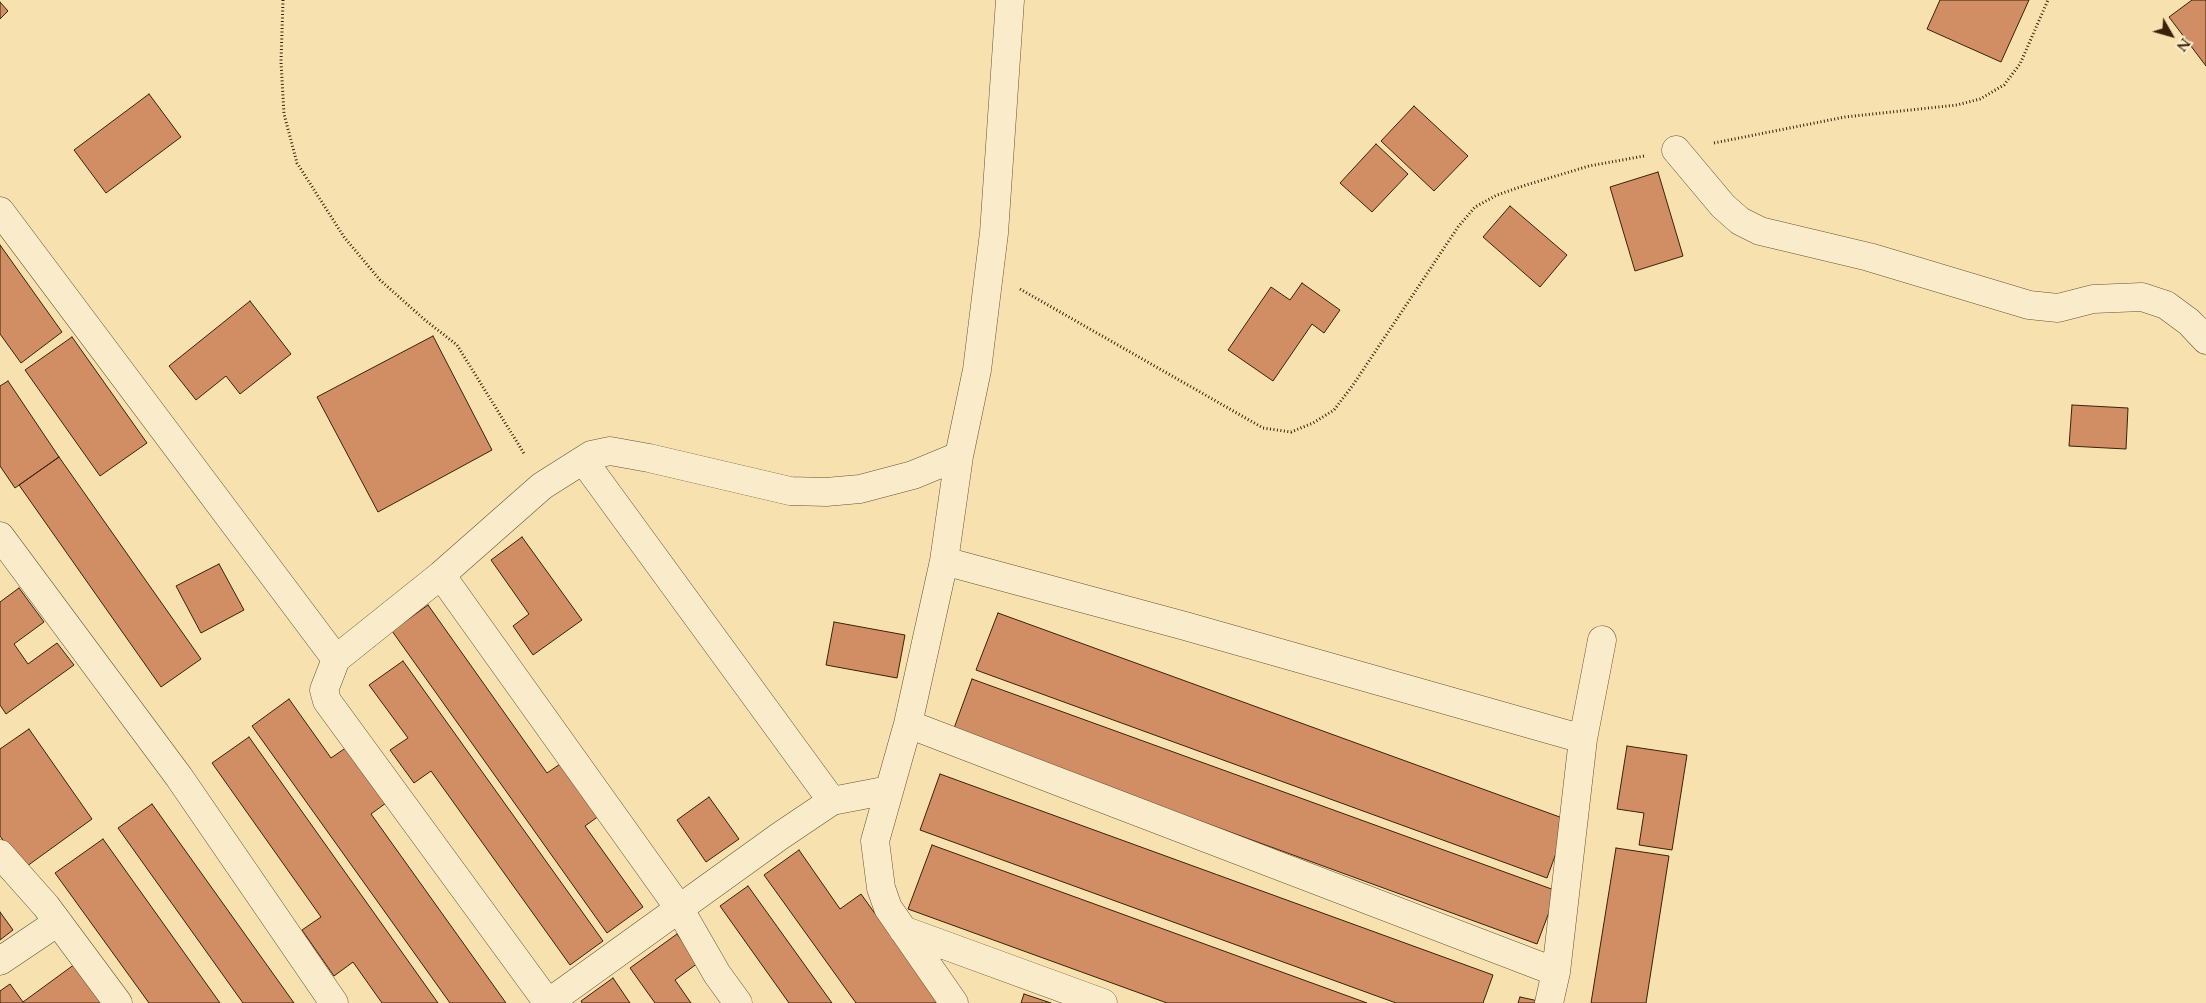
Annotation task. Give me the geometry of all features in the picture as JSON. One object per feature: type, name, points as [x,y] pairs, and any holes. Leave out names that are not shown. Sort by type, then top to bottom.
[{"type":"street","points":[[954,1003],[888,908],[881,888],[875,841],[908,724],[944,561],[959,456],[977,370],[995,224],[1010,0]]},
{"type":"street","points":[[1676,150],[1723,206],[1740,220],[1760,231],[1869,257],[2029,305],[2058,308],[2092,299],[2142,297],[2166,305],[2189,322],[2206,340]]},
{"type":"street","points":[[0,211],[336,660]]},
{"type":"street","points":[[889,790],[832,801],[548,1003],[327,701],[324,690],[336,660],[440,575],[542,486],[591,455],[610,451],[649,458],[790,491],[826,492],[860,489],[912,475],[959,456]]},
{"type":"street","points":[[583,460],[832,801]]},
{"type":"street","points":[[0,536],[179,776],[334,1003]]},
{"type":"street","points":[[944,561],[1185,626],[1583,739]]},
{"type":"street","points":[[440,575],[680,908],[717,974],[738,1003]]},
{"type":"street","points":[[1550,1003],[1556,972],[1583,739],[1602,640]]},
{"type":"street","points":[[908,724],[1556,972]]},
{"type":"street","points":[[0,854],[46,906],[118,1003]]},
{"type":"street","points":[[0,961],[58,922]]},
{"type":"street","points":[[903,930],[1103,1003]]},
{"type":"path","points":[[283,0],[281,62],[284,114],[297,163],[344,237],[380,280],[425,320],[457,345],[514,434],[542,486]]},
{"type":"path","points":[[989,271],[1263,428],[1291,432],[1312,423],[1334,410],[1353,386],[1458,227],[1475,207],[1497,195],[1526,184],[1589,166],[1845,117],[1957,105],[1980,99],[2004,85],[2020,64],[2048,0]]},
{"type":"building","points":[[1940,0],[2029,0],[2001,62],[1927,29]]},
{"type":"building","points":[[2192,0],[2206,0],[2206,66],[2169,17]]},
{"type":"building","points":[[0,2],[8,11],[0,19]]},
{"type":"building","points":[[149,94],[181,137],[106,193],[74,150]]},
{"type":"building","points":[[1414,106],[1468,156],[1434,191],[1381,141]]},
{"type":"building","points":[[1376,144],[1408,174],[1372,212],[1340,183]]},
{"type":"building","points":[[1658,172],[1683,256],[1635,271],[1610,187]]},
{"type":"building","points":[[1510,206],[1567,255],[1540,287],[1483,237]]},
{"type":"building","points":[[0,245],[62,332],[21,363],[0,334]]},
{"type":"building","points":[[1302,283],[1340,310],[1324,333],[1312,324],[1273,381],[1228,350],[1271,287],[1290,300]]},
{"type":"building","points":[[250,301],[291,354],[240,394],[226,376],[196,400],[169,366]]},
{"type":"building","points":[[433,336],[492,450],[378,512],[317,397]]},
{"type":"building","points":[[72,337],[147,443],[100,476],[25,370]]},
{"type":"building","points":[[8,381],[59,457],[15,488],[0,466],[0,386]]},
{"type":"building","points":[[2072,405],[2128,408],[2126,449],[2069,446]]},
{"type":"building","points":[[59,457],[201,659],[161,687],[19,485]]},
{"type":"building","points":[[522,537],[582,620],[533,655],[513,626],[529,614],[491,560]]},
{"type":"building","points":[[219,564],[244,610],[201,633],[176,586]]},
{"type":"building","points":[[19,588],[44,622],[14,644],[28,664],[57,643],[74,665],[6,714],[0,705],[0,602]]},
{"type":"building","points":[[428,605],[547,773],[566,760],[603,813],[585,826],[643,907],[607,933],[392,631]]},
{"type":"building","points":[[998,613],[1568,820],[1547,878],[976,670]]},
{"type":"building","points":[[834,622],[905,635],[897,678],[826,665]]},
{"type":"building","points":[[403,661],[603,941],[570,965],[431,771],[414,783],[390,750],[408,738],[369,685]]},
{"type":"building","points":[[972,679],[1557,891],[1537,944],[953,731]]},
{"type":"building","points":[[289,699],[331,758],[347,747],[386,803],[371,814],[506,1003],[450,1003],[252,726]]},
{"type":"building","points":[[29,729],[92,819],[23,869],[0,836],[0,749]]},
{"type":"building","points":[[249,737],[438,1003],[382,1003],[353,962],[334,976],[302,930],[321,917],[212,763]]},
{"type":"building","points":[[1627,746],[1687,755],[1672,850],[1639,845],[1644,813],[1617,809]]},
{"type":"building","points":[[940,774],[1493,975],[1483,1003],[1396,1003],[920,830]]},
{"type":"building","points":[[709,797],[739,839],[706,862],[677,820]]},
{"type":"building","points":[[152,804],[294,1003],[243,1003],[118,828]]},
{"type":"building","points":[[103,839],[220,1003],[149,1003],[55,873]]},
{"type":"building","points":[[932,845],[1367,1003],[1167,1003],[908,909]]},
{"type":"building","points":[[1616,848],[1669,856],[1646,1003],[1591,1003]]},
{"type":"building","points":[[799,850],[840,909],[861,894],[939,1003],[856,1003],[764,875]]},
{"type":"building","points":[[748,886],[832,1003],[789,1003],[720,906]]},
{"type":"building","points":[[0,912],[13,930],[0,940]]},
{"type":"building","points":[[677,934],[698,963],[675,980],[691,1003],[655,1003],[630,968]]},
{"type":"building","points":[[75,964],[103,1003],[0,1003],[0,991],[10,984],[23,1002]]},
{"type":"building","points":[[613,978],[630,1003],[582,1003],[581,1001]]},
{"type":"building","points":[[1024,994],[1051,1003],[1021,1003]]},
{"type":"building","points":[[1520,997],[1543,1002],[1543,1003],[1518,1003]]}]
